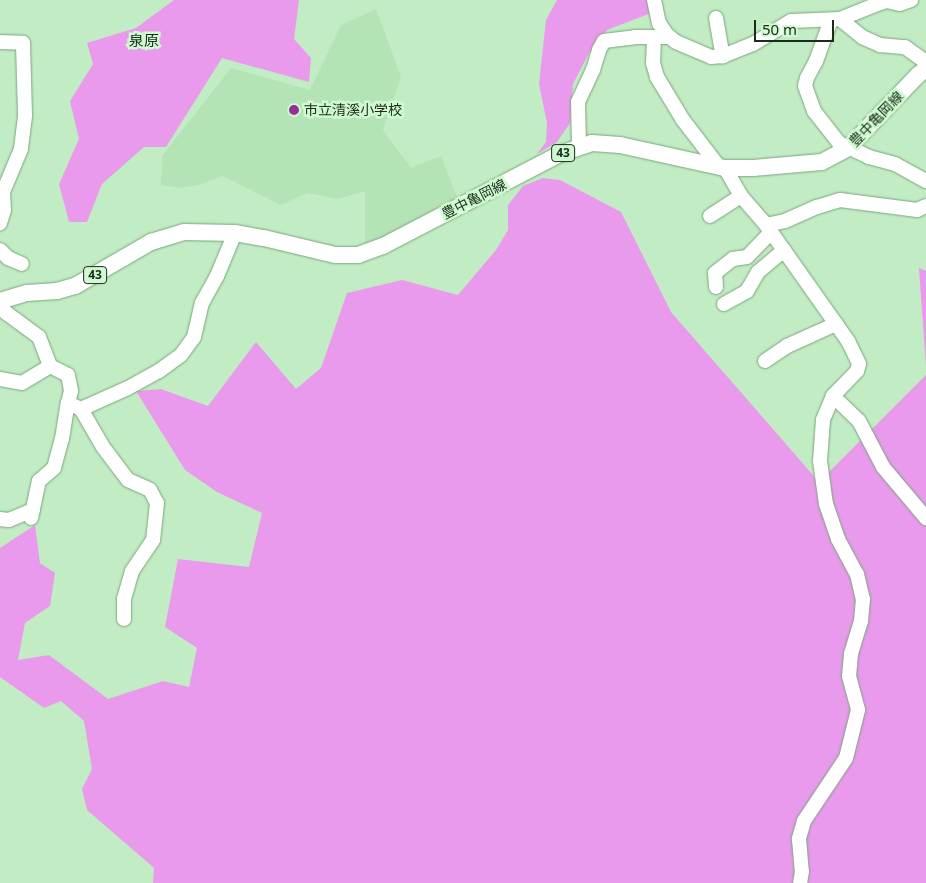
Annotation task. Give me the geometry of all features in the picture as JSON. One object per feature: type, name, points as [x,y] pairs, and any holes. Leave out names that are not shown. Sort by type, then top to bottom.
[{"type":"main road","name":"豊中亀岡線","points":[[0,302],[27,293],[57,291],[75,286],[151,242],[173,233],[198,231],[235,233],[264,238],[335,256],[358,255],[383,246],[579,145],[592,143],[620,145],[722,167],[753,168],[822,162],[848,148],[918,74],[926,70]]},
{"type":"street","points":[[654,0],[659,23],[670,38],[696,52],[711,57],[723,56],[752,44],[791,21],[835,19],[874,4],[887,1],[900,4],[911,0]]},
{"type":"street","points":[[716,18],[723,56]]},
{"type":"street","points":[[835,19],[862,37],[880,44],[905,47],[926,62]]},
{"type":"street","points":[[835,19],[805,86],[814,111],[839,143],[848,148],[895,164],[926,181]]},
{"type":"street","points":[[654,38],[653,63],[658,76],[683,120],[722,167],[741,196],[769,228],[836,324],[857,357],[859,364],[857,371],[833,396],[823,420],[820,461],[826,504],[838,539],[856,574],[863,599],[861,621],[850,654],[848,676],[858,710],[846,758],[804,821],[799,839],[802,871],[800,883]]},
{"type":"street","points":[[579,145],[578,102],[593,70],[598,50],[604,41],[670,38]]},
{"type":"street","points":[[0,42],[23,43],[25,116],[21,149],[3,192],[4,210],[0,223]]},
{"type":"street","points":[[710,216],[741,196]]},
{"type":"street","points":[[716,287],[715,273],[733,259],[747,256],[769,228],[840,200],[917,210],[926,206]]},
{"type":"street","points":[[81,409],[128,388],[159,371],[181,355],[194,337],[202,303],[217,276],[235,233]]},
{"type":"street","points":[[0,250],[8,258],[22,264]]},
{"type":"street","points":[[724,304],[748,291],[758,272],[784,250]]},
{"type":"street","points":[[0,302],[5,312],[39,337],[50,366],[68,375],[70,391],[62,440],[54,468],[39,481],[32,514],[9,520],[0,519]]},
{"type":"street","points":[[765,361],[787,346],[836,324]]},
{"type":"street","points":[[0,379],[22,383],[50,366]]},
{"type":"street","points":[[833,396],[859,421],[883,467],[926,518]]},
{"type":"street","points":[[68,403],[81,409],[103,447],[128,480],[150,490],[156,503],[154,540],[132,572],[124,599],[124,620]]},
{"type":"shaded area","points":[[174,0],[299,0],[294,39],[311,58],[309,82],[222,58],[166,147],[144,147],[102,184],[87,222],[69,222],[59,184],[79,139],[70,101],[93,64],[87,43],[136,28]]},
{"type":"shaded area","points":[[557,0],[649,0],[651,13],[607,30],[589,53],[573,84],[570,123],[557,142],[537,154],[546,142],[547,123],[539,84],[546,20]]},
{"type":"shaded area","name":"市立清溪小学校","points":[[376,9],[401,77],[383,130],[411,168],[441,156],[457,197],[365,247],[365,191],[338,199],[307,193],[281,205],[223,176],[198,185],[179,188],[161,185],[162,156],[231,68],[310,90],[341,25]]},
{"type":"shaded area","points":[[543,178],[560,180],[621,212],[671,312],[819,482],[926,375],[926,883],[153,883],[154,868],[87,810],[82,789],[92,769],[84,721],[61,701],[44,708],[0,677],[0,548],[35,525],[40,563],[55,573],[50,606],[25,623],[18,660],[49,655],[108,699],[163,681],[189,687],[197,648],[165,627],[178,559],[249,567],[262,513],[217,492],[185,470],[136,391],[161,389],[208,406],[256,342],[296,389],[321,368],[347,293],[402,280],[458,295],[496,250],[508,230],[508,205],[523,186]]},
{"type":"shaded area","points":[[919,268],[926,271],[926,367]]},
{"type":"place","name":"市立清溪小学校","points":[[294,110]]},
{"type":"district","name":"泉原","points":[[144,41]]}]
